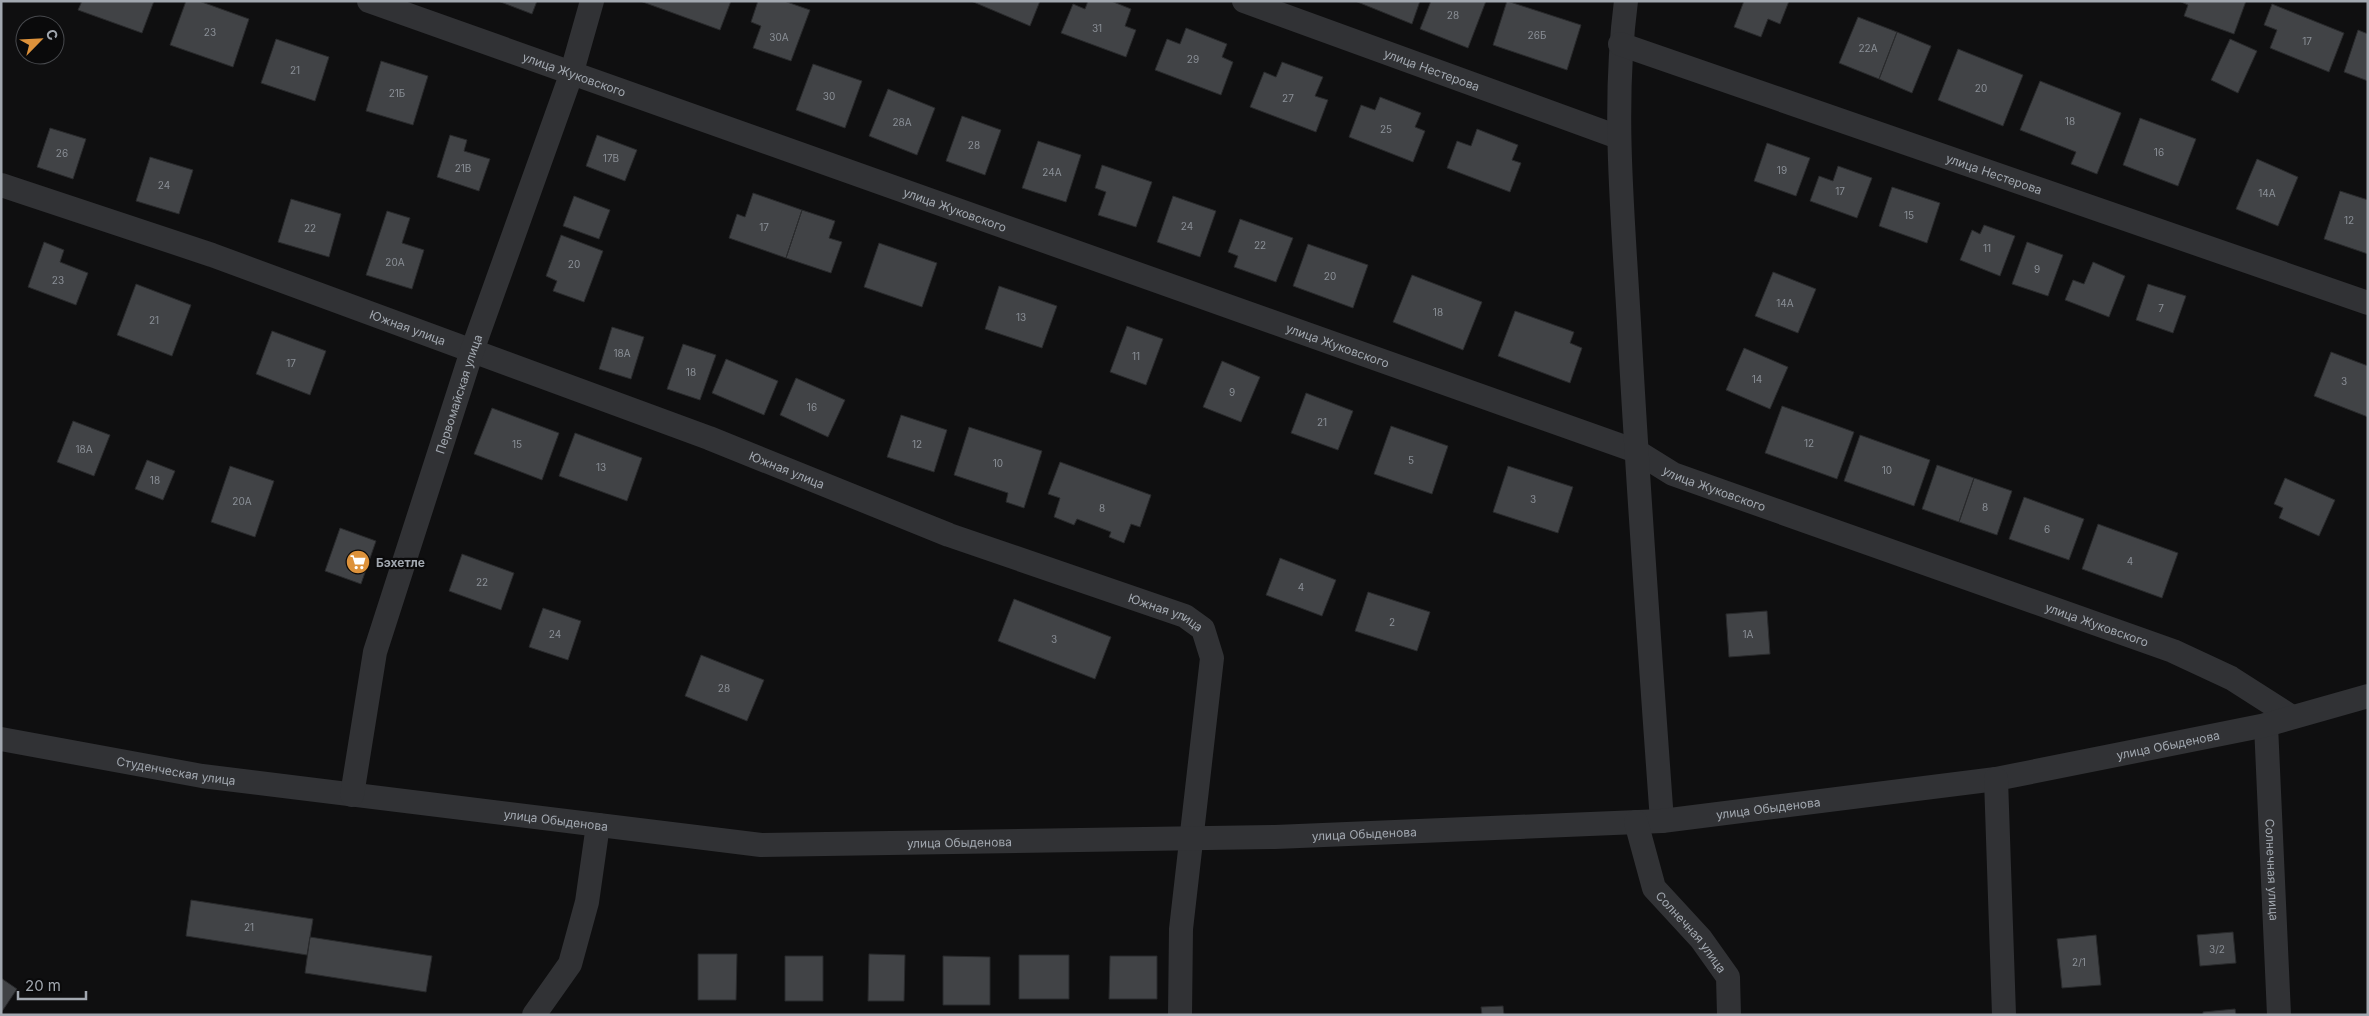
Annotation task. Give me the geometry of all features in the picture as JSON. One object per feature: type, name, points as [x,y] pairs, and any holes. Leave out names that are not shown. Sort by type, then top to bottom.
[{"type":"street","name":"улица Жуковского","points":[[368,1],[1636,451],[1673,474],[2173,652],[2231,678],[2292,717]]},
{"type":"street","name":"Первомайская улица","points":[[352,794],[375,652],[472,351],[570,74],[592,1]]},
{"type":"street","name":"улица Нестерова","points":[[1244,1],[1618,138]]},
{"type":"street","points":[[1626,1],[1620,44],[1618,138],[1636,451],[1662,821]]},
{"type":"street","name":"улица Нестерова","points":[[1620,44],[2368,303]]},
{"type":"street","name":"Южная улица","points":[[1,184],[212,255],[708,438],[949,535],[1185,616],[1203,629],[1212,658],[1181,929],[1180,1015]]},
{"type":"street","name":"улица Обыденова","points":[[352,794],[761,845],[1275,837],[1662,821],[1996,779],[2266,725],[2368,696]]},
{"type":"street","name":"Солнечная улица","points":[[2266,725],[2279,1015]]},
{"type":"street","name":"Студенческая улица","points":[[1,739],[202,776],[352,794]]},
{"type":"street","points":[[1996,779],[2004,1015]]},
{"type":"street","name":"Солнечная улица","points":[[1636,822],[1654,888],[1701,939],[1728,977],[1729,1015]]},
{"type":"street","points":[[534,1015],[570,964],[587,902],[598,825]]},
{"type":"building","points":[[82,1],[154,1],[142,33],[78,10]]},
{"type":"building","points":[[186,1],[199,1],[249,19],[233,67],[170,45]]},
{"type":"building","points":[[498,1],[537,1],[532,14]]},
{"type":"building","points":[[640,1],[731,1],[720,30]]},
{"type":"building","points":[[758,1],[784,1],[810,10],[791,61],[753,48],[761,26],[751,22]]},
{"type":"building","points":[[971,1],[1040,1],[1030,26]]},
{"type":"building","points":[[1088,1],[1111,1],[1131,9],[1125,26],[1136,30],[1126,57],[1061,33],[1073,4],[1085,9]]},
{"type":"building","points":[[1355,1],[1420,1],[1412,24]]},
{"type":"building","points":[[1431,1],[1486,1],[1468,48],[1420,29]]},
{"type":"building","points":[[1507,1],[1581,25],[1567,70],[1493,45]]},
{"type":"building","points":[[1744,1],[1789,1],[1780,24],[1768,19],[1761,37],[1734,27]]},
{"type":"building","points":[[2179,1],[2246,1],[2234,34],[2184,16],[2188,5]]},
{"type":"building","points":[[2272,4],[2344,33],[2329,72],[2270,48],[2277,30],[2264,25]]},
{"type":"building","points":[[1858,17],[1897,32],[1879,79],[1839,63]]},
{"type":"building","points":[[1186,28],[1227,44],[1222,57],[1233,62],[1221,95],[1155,70],[1167,39],[1180,44]]},
{"type":"building","points":[[2358,30],[2368,34],[2368,81],[2344,72]]},
{"type":"building","points":[[1897,32],[1931,46],[1912,93],[1879,79]]},
{"type":"building","points":[[276,39],[329,57],[315,101],[261,83]]},
{"type":"building","points":[[2230,39],[2257,51],[2238,93],[2211,80]]},
{"type":"building","points":[[1958,49],[2023,75],[2003,126],[1938,100]]},
{"type":"building","points":[[381,61],[428,76],[413,125],[366,111]]},
{"type":"building","points":[[1282,62],[1323,77],[1315,96],[1328,100],[1316,132],[1250,107],[1264,72],[1276,77]]},
{"type":"building","points":[[813,64],[862,81],[845,128],[796,110]]},
{"type":"building","points":[[2040,81],[2121,113],[2097,174],[2071,164],[2076,152],[2020,130]]},
{"type":"building","points":[[888,89],[935,108],[917,155],[869,136]]},
{"type":"building","points":[[1380,97],[1421,113],[1415,127],[1425,131],[1413,162],[1349,137],[1361,105],[1375,110]]},
{"type":"building","points":[[962,116],[1001,130],[985,175],[946,161]]},
{"type":"building","points":[[2140,118],[2196,139],[2178,186],[2123,165]]},
{"type":"building","points":[[50,128],[86,139],[73,179],[37,167]]},
{"type":"building","points":[[1477,129],[1518,145],[1512,160],[1521,163],[1510,192],[1447,168],[1457,141],[1471,146]]},
{"type":"building","points":[[450,135],[467,140],[464,151],[490,159],[479,191],[437,177]]},
{"type":"building","points":[[597,135],[637,150],[625,181],[586,166]]},
{"type":"building","points":[[1038,141],[1081,155],[1066,202],[1022,188]]},
{"type":"building","points":[[1767,143],[1810,158],[1796,196],[1754,181]]},
{"type":"building","points":[[150,157],[193,170],[179,214],[136,201]]},
{"type":"building","points":[[2257,159],[2298,177],[2278,226],[2236,209]]},
{"type":"building","points":[[1102,165],[1152,182],[1136,227],[1098,215],[1106,192],[1095,188]]},
{"type":"building","points":[[1838,166],[1872,178],[1857,218],[1810,201],[1819,176],[1833,181]]},
{"type":"building","points":[[1892,187],[1940,203],[1927,243],[1879,226]]},
{"type":"building","points":[[2340,191],[2368,200],[2368,254],[2324,239]]},
{"type":"building","points":[[753,193],[802,210],[786,258],[729,238],[737,214],[745,217]]},
{"type":"building","points":[[574,196],[610,210],[599,239],[563,226]]},
{"type":"building","points":[[1173,196],[1216,211],[1200,257],[1157,242]]},
{"type":"building","points":[[291,199],[341,214],[329,257],[278,242]]},
{"type":"building","points":[[802,210],[835,221],[829,238],[842,242],[831,273],[786,258]]},
{"type":"building","points":[[387,211],[410,218],[402,243],[424,250],[412,289],[366,275]]},
{"type":"building","points":[[1240,219],[1293,238],[1276,282],[1234,267],[1238,256],[1228,252]]},
{"type":"building","points":[[1984,225],[2015,236],[2000,276],[1960,260],[1972,230],[1980,234]]},
{"type":"building","points":[[561,235],[603,251],[584,302],[553,291],[557,281],[546,276]]},
{"type":"building","points":[[44,242],[64,250],[60,262],[88,273],[76,305],[28,287]]},
{"type":"building","points":[[2027,242],[2063,255],[2048,296],[2012,284]]},
{"type":"building","points":[[879,243],[937,263],[922,307],[864,287]]},
{"type":"building","points":[[1308,244],[1368,265],[1353,308],[1293,286]]},
{"type":"building","points":[[2093,262],[2125,276],[2109,317],[2065,300],[2073,280],[2084,284]]},
{"type":"building","points":[[1773,272],[1816,289],[1798,333],[1755,316]]},
{"type":"building","points":[[1412,275],[1482,302],[1463,350],[1393,322]]},
{"type":"building","points":[[136,284],[191,305],[172,356],[117,335]]},
{"type":"building","points":[[2148,284],[2186,296],[2173,333],[2136,320]]},
{"type":"building","points":[[999,286],[1057,306],[1042,348],[985,329]]},
{"type":"building","points":[[1515,311],[1574,332],[1570,343],[1582,348],[1570,383],[1498,356]]},
{"type":"building","points":[[1127,326],[1163,339],[1146,385],[1110,372]]},
{"type":"building","points":[[612,327],[644,337],[631,379],[599,369]]},
{"type":"building","points":[[272,331],[326,351],[310,395],[256,374]]},
{"type":"building","points":[[683,344],[716,355],[700,400],[667,389]]},
{"type":"building","points":[[1744,348],[1788,367],[1770,409],[1726,390]]},
{"type":"building","points":[[2331,352],[2368,366],[2368,417],[2314,396]]},
{"type":"building","points":[[726,359],[778,381],[764,415],[712,393]]},
{"type":"building","points":[[1222,361],[1260,377],[1241,422],[1203,407]]},
{"type":"building","points":[[796,378],[845,400],[828,437],[780,415]]},
{"type":"building","points":[[1306,393],[1353,411],[1338,450],[1291,433]]},
{"type":"building","points":[[1782,406],[1854,432],[1837,479],[1765,453]]},
{"type":"building","points":[[492,408],[559,433],[542,480],[474,454]]},
{"type":"building","points":[[901,415],[947,430],[934,472],[887,457]]},
{"type":"building","points":[[73,421],[110,435],[94,476],[57,462]]},
{"type":"building","points":[[1391,426],[1448,446],[1432,494],[1374,474]]},
{"type":"building","points":[[969,427],[1042,451],[1024,508],[1006,502],[1008,493],[954,475]]},
{"type":"building","points":[[575,433],[642,458],[627,501],[559,476]]},
{"type":"building","points":[[1860,435],[1930,460],[1914,506],[1844,481]]},
{"type":"building","points":[[147,460],[175,471],[163,500],[135,489]]},
{"type":"building","points":[[1060,462],[1151,495],[1140,527],[1131,524],[1124,543],[1109,537],[1111,532],[1077,519],[1074,525],[1054,517],[1060,498],[1048,494]]},
{"type":"building","points":[[1937,465],[1974,478],[1959,522],[1922,509]]},
{"type":"building","points":[[230,466],[274,481],[255,537],[211,522]]},
{"type":"building","points":[[1508,466],[1573,487],[1558,533],[1493,512]]},
{"type":"building","points":[[1974,478],[2012,491],[1997,535],[1959,522]]},
{"type":"building","points":[[2285,478],[2335,500],[2319,536],[2279,518],[2283,508],[2274,504]]},
{"type":"building","points":[[2024,497],[2084,519],[2069,560],[2009,539]]},
{"type":"building","points":[[2098,524],[2178,553],[2162,598],[2082,569]]},
{"type":"building","points":[[340,528],[376,541],[361,584],[325,571]]},
{"type":"building","points":[[462,554],[514,573],[501,610],[449,591]]},
{"type":"building","points":[[1280,558],[1336,580],[1322,616],[1266,595]]},
{"type":"building","points":[[1368,592],[1430,612],[1417,651],[1355,631]]},
{"type":"building","points":[[1014,599],[1111,637],[1095,679],[998,641]]},
{"type":"building","points":[[543,608],[581,621],[568,660],[529,647]]},
{"type":"building","points":[[1767,611],[1770,654],[1729,657],[1726,614]]},
{"type":"building","points":[[701,655],[764,680],[747,721],[685,696]]},
{"type":"building","points":[[191,900],[313,919],[307,955],[186,936]]},
{"type":"building","points":[[2233,932],[2236,963],[2200,966],[2197,935]]},
{"type":"building","points":[[2096,935],[2101,985],[2062,988],[2057,939]]},
{"type":"building","points":[[310,937],[432,956],[426,992],[305,973]]},
{"type":"building","points":[[698,954],[737,954],[736,1000],[698,1000]]},
{"type":"building","points":[[869,954],[905,955],[904,1001],[868,1001]]},
{"type":"building","points":[[1019,955],[1069,955],[1069,999],[1019,999]]},
{"type":"building","points":[[785,956],[823,956],[823,1001],[785,1001]]},
{"type":"building","points":[[943,956],[990,957],[990,1005],[943,1005]]},
{"type":"building","points":[[1110,956],[1157,956],[1157,999],[1109,999]]},
{"type":"building","points":[[1,978],[17,989],[1,1013]]},
{"type":"building","points":[[1503,1006],[1504,1015],[1482,1015],[1481,1007]]},
{"type":"building","points":[[2235,1009],[2236,1015],[2203,1015],[2203,1012]]},
{"type":"place","name":"Бэхетле","points":[[358,562]]}]
